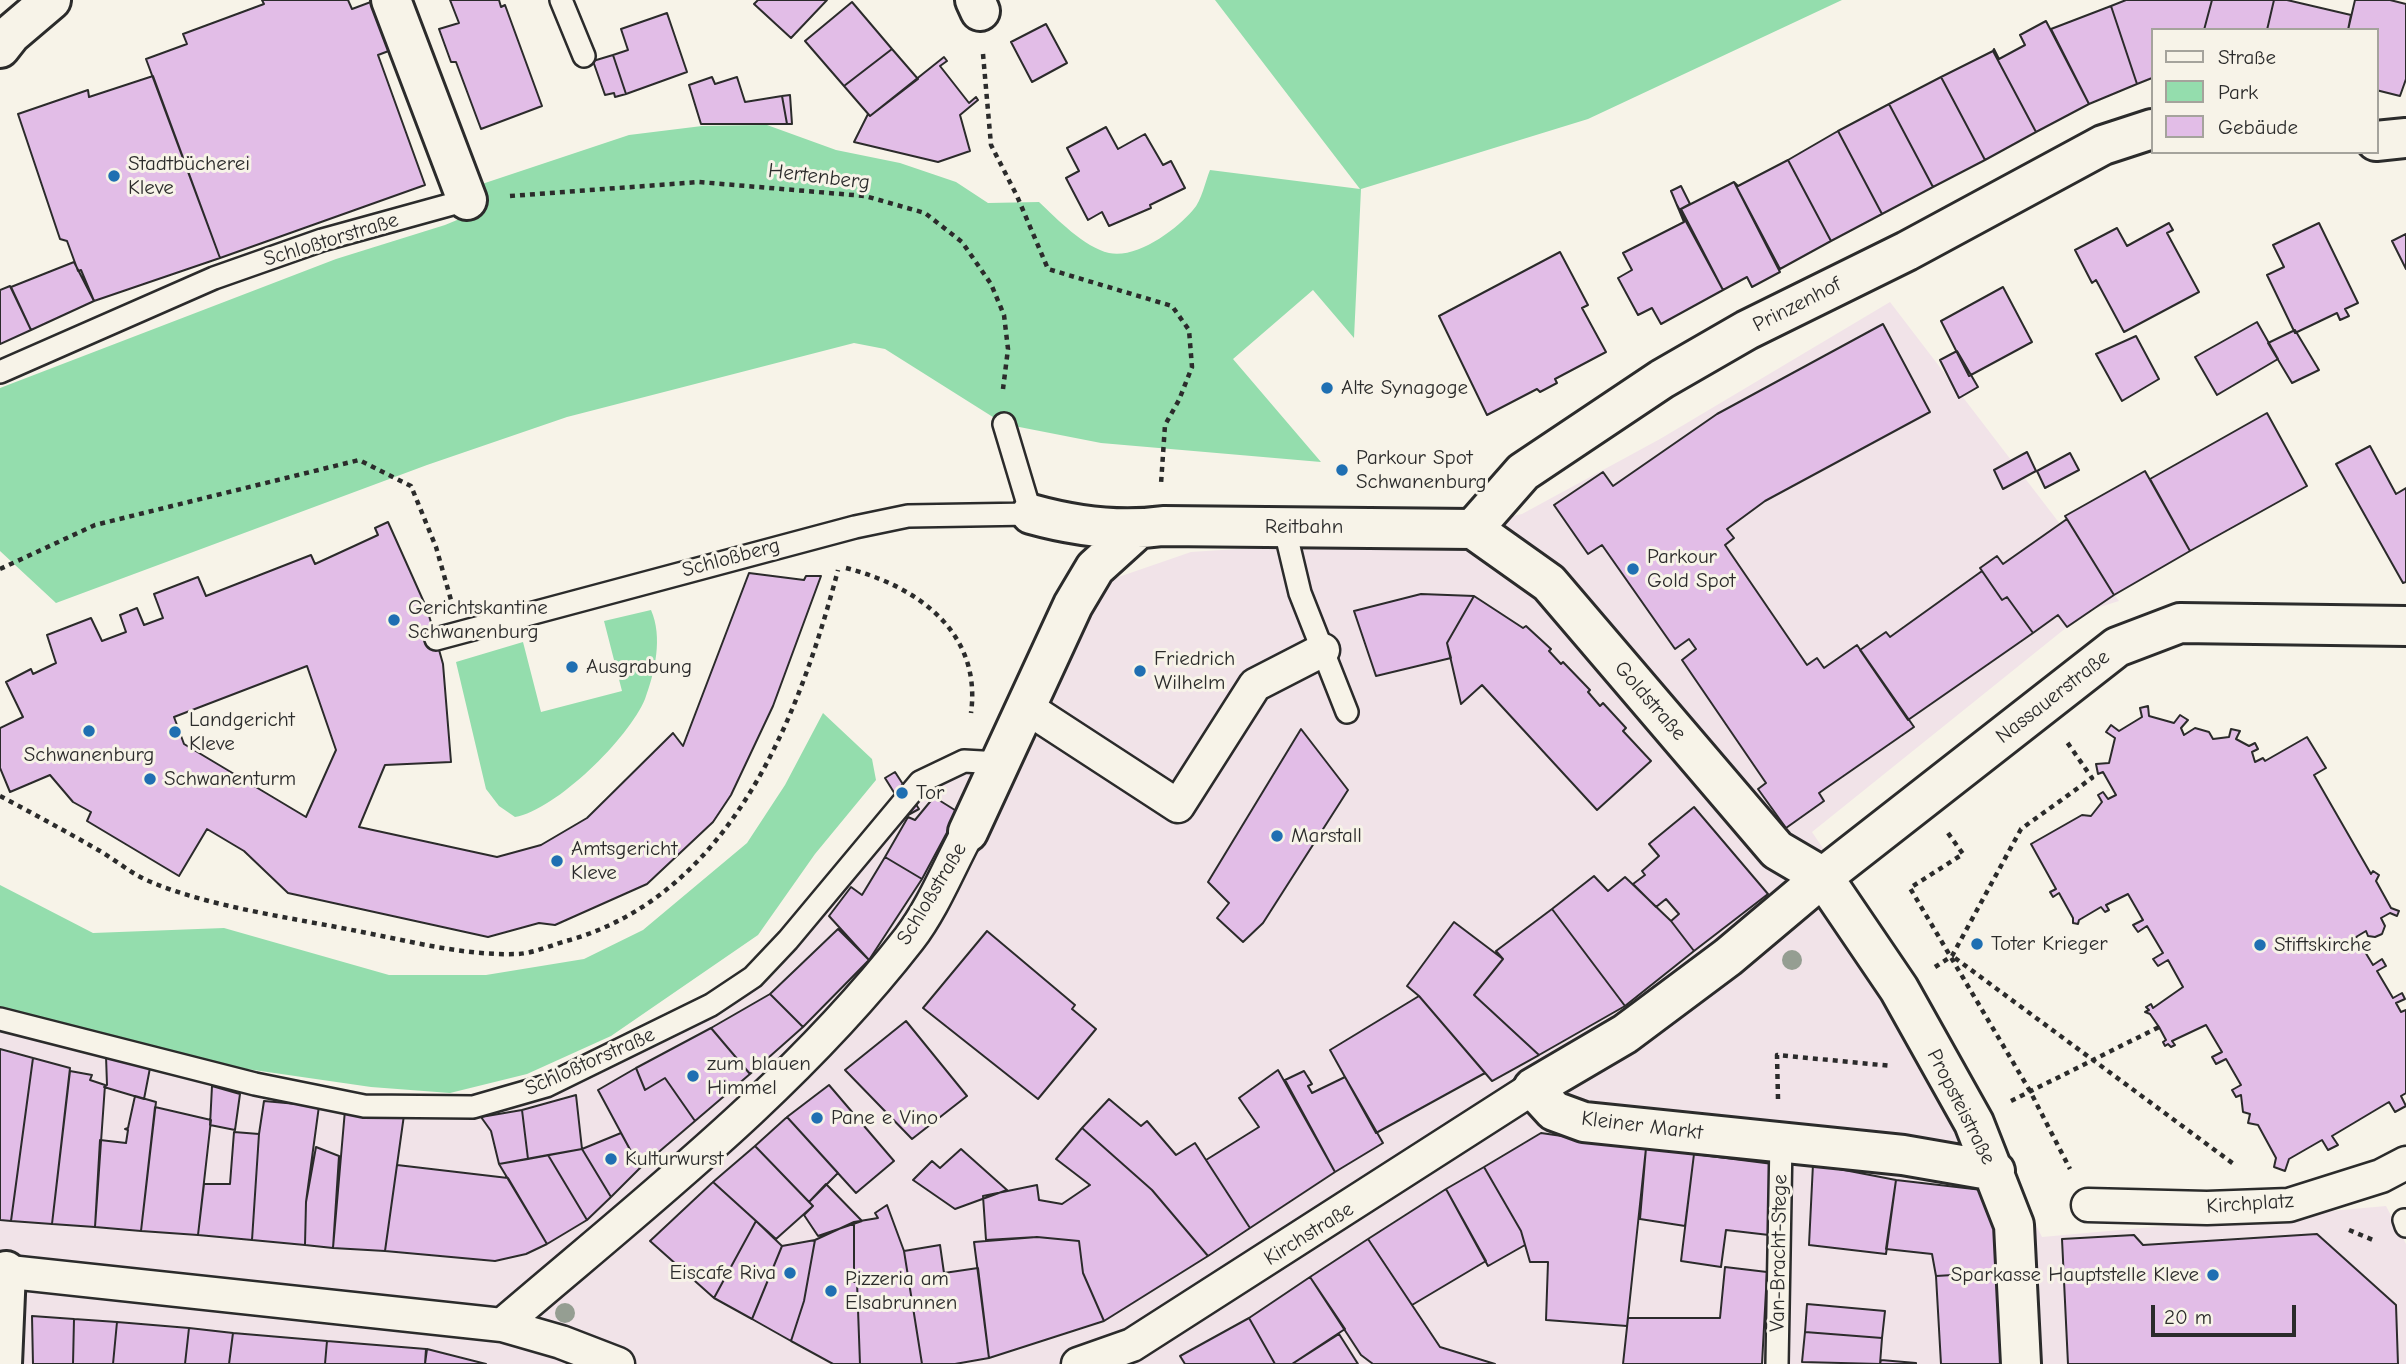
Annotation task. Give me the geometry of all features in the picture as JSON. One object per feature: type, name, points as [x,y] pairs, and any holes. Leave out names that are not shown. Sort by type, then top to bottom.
[{"type":"street","points":[[0,48],[11,34],[51,0]]},
{"type":"street","points":[[391,0],[467,200]]},
{"type":"street","name":"Prinzenhof","points":[[1472,529],[1523,472],[1662,379],[1747,330],[1907,251],[2103,145],[2150,130]]},
{"type":"street","points":[[2378,141],[2406,138]]},
{"type":"street","points":[[1031,514],[1062,522],[1150,528]]},
{"type":"street","name":"Reitbahn","points":[[1150,528],[1472,529]]},
{"type":"street","name":"Schloßstraße","points":[[502,1325],[610,1236],[816,1047],[911,937],[968,832],[982,762],[1026,706],[1073,605],[1095,568],[1150,528]]},
{"type":"street","name":"Goldstraße","points":[[1472,529],[1549,583],[1777,850],[1823,877]]},
{"type":"street","name":"Nassauerstraße","points":[[1823,877],[2118,647],[2180,623],[2404,631]]},
{"type":"street","points":[[1026,706],[1178,806],[1255,685],[1323,650]]},
{"type":"street","points":[[1533,1088],[1625,1034],[1728,957],[1823,877]]},
{"type":"street","name":"Propsteistraße","points":[[1823,877],[1899,989],[1974,1123],[1995,1171],[2014,1225],[2021,1364]]},
{"type":"street","name":"Kleiner Markt","points":[[1533,1088],[1554,1111],[1584,1122],[1903,1155],[1995,1171]]},
{"type":"street","name":"Kirchstraße","points":[[1079,1364],[1132,1345],[1533,1088]]},
{"type":"street","name":"Kirchplatz","points":[[2088,1205],[2207,1208],[2289,1205],[2381,1177],[2406,1163]]},
{"type":"street","points":[[2,1364],[3,1271],[502,1325],[561,1342],[618,1364]]},
{"type":"lane","points":[[561,0],[584,56]]},
{"type":"lane","name":"Schloßtorstraße","points":[[0,372],[214,278],[322,240],[467,200]]},
{"type":"lane","points":[[1004,424],[1031,514]]},
{"type":"lane","name":"Schloßberg","points":[[436,639],[786,543],[908,516],[1031,514]]},
{"type":"lane","points":[[1284,527],[1300,593],[1348,712]]},
{"type":"lane","name":"Schloßtorstraße","points":[[0,1019],[255,1084],[364,1106],[473,1107],[546,1086],[611,1056],[710,1005],[753,977],[788,940],[920,782],[982,762]]},
{"type":"lane","name":"Van-Bracht-Stege","points":[[1777,1364],[1781,1141]]},
{"type":"path","points":[[978,5],[991,145],[1017,196],[1048,270],[1171,306],[1189,330],[1192,367],[1180,400],[1165,425],[1161,479],[1150,528]]},
{"type":"path","name":"Hertenberg","points":[[467,200],[699,182],[865,196],[925,213],[962,242],[991,284],[1004,315],[1008,349],[1003,393],[1004,424]]},
{"type":"path","points":[[0,569],[95,525],[359,460],[411,486],[436,547],[460,633]]},
{"type":"path","points":[[0,796],[150,882],[254,911],[412,943],[474,953],[521,954],[593,933],[641,909],[694,867],[737,816],[768,761],[793,705],[824,623],[839,566],[887,582],[917,597],[939,613],[954,636],[968,667],[982,762]]},
{"type":"path","points":[[1952,956],[2021,829],[2092,778]]},
{"type":"path","points":[[1963,854],[1910,888],[2030,1091],[2088,1205]]},
{"type":"path","points":[[1952,956],[2289,1205]]},
{"type":"path","points":[[2030,1091],[2159,1027]]},
{"type":"path","points":[[1781,1141],[1775,1071],[1777,1055],[1919,1068],[1942,1067]]},
{"type":"shaded area","points":[[1890,302],[2119,601],[2087,611],[1812,832],[1920,992],[2042,1237],[2386,1206],[2406,1244],[2406,1364],[0,1364],[0,1019],[255,1084],[473,1107],[711,1005],[919,798],[1005,735],[1107,581],[1191,552],[1283,546],[1367,548],[1522,514],[1660,439]]},
{"type":"green space","points":[[1215,0],[1842,0],[1588,119],[1361,189],[1354,338],[1313,290],[1233,359],[1321,462],[1101,443],[1004,424],[885,349],[854,343],[567,417],[427,465],[56,603],[0,551],[0,388],[336,259],[445,225],[486,208],[479,185],[629,135],[702,126],[767,125],[836,150],[900,163],[956,182],[988,203],[1039,202],[1090,245],[1109,253],[1120,254],[1132,252],[1155,241],[1186,218],[1201,196],[1210,170],[1360,189]]},
{"type":"green space","points":[[651,610],[657,632],[652,678],[637,715],[624,733],[608,752],[570,787],[532,812],[515,817],[499,806],[486,789],[456,662],[523,642],[541,712],[622,691],[604,621]]},
{"type":"green space","points":[[823,713],[872,759],[876,780],[815,854],[758,935],[611,1036],[527,1074],[450,1093],[371,1087],[226,1066],[0,1009],[0,885],[93,933],[224,928],[389,975],[486,975],[584,959],[643,930],[747,843],[785,785]]},
{"type":"building","points":[[262,0],[348,0],[352,9],[376,0],[394,49],[378,55],[425,185],[220,258],[146,59],[187,44],[183,34],[264,4]]},
{"type":"building","points":[[450,0],[499,0],[501,7],[505,5],[542,106],[481,129],[456,62],[451,62],[439,29],[459,23]]},
{"type":"building","points":[[758,0],[827,0],[791,38],[754,4]]},
{"type":"building","points":[[2126,0],[2212,0],[2205,28],[2150,28],[2150,79],[2137,84],[2111,6]]},
{"type":"building","points":[[2212,0],[2274,0],[2267,28],[2205,28]]},
{"type":"building","points":[[2274,0],[2287,0],[2351,15],[2348,28],[2267,28]]},
{"type":"building","points":[[2355,0],[2390,0],[2406,4],[2406,79],[2400,96],[2378,90],[2378,28],[2348,28]]},
{"type":"building","points":[[852,2],[892,49],[844,86],[805,41]]},
{"type":"building","points":[[2111,6],[2137,84],[2089,104],[2051,29]]},
{"type":"building","points":[[667,13],[687,72],[626,94],[613,55],[628,50],[621,29]]},
{"type":"building","points":[[2046,21],[2089,104],[2036,132],[1993,51],[1994,49],[1999,59],[2025,45],[2020,35]]},
{"type":"building","points":[[1046,24],[1067,63],[1032,82],[1011,42]]},
{"type":"building","points":[[892,49],[918,79],[870,116],[844,86]]},
{"type":"building","points":[[1993,51],[2036,132],[1985,160],[1941,77]]},
{"type":"building","points":[[613,55],[626,94],[615,97],[614,93],[605,95],[593,61]]},
{"type":"building","points":[[944,57],[947,61],[940,66],[969,103],[976,97],[978,100],[960,115],[970,151],[938,162],[854,142],[868,114],[870,116]]},
{"type":"building","name":"Stadtbücherei Kleve","points":[[153,76],[220,258],[94,301],[81,270],[78,271],[67,241],[60,239],[18,114],[88,90],[89,97]]},
{"type":"building","points":[[712,77],[715,84],[737,77],[745,102],[782,96],[787,124],[701,124],[689,85]]},
{"type":"building","points":[[1941,77],[1985,160],[1933,187],[1889,104]]},
{"type":"building","points":[[790,95],[792,124],[787,124],[782,96]]},
{"type":"building","points":[[1889,104],[1933,187],[1882,214],[1838,131]]},
{"type":"building","points":[[1106,127],[1118,149],[1145,134],[1163,165],[1171,161],[1185,188],[1150,205],[1151,208],[1109,226],[1102,212],[1088,220],[1066,178],[1079,171],[1067,148]]},
{"type":"building","points":[[1838,131],[1882,214],[1831,241],[1788,160]]},
{"type":"building","points":[[1788,160],[1831,241],[1780,269],[1734,182],[1738,186]]},
{"type":"building","points":[[1734,182],[1780,272],[1752,287],[1747,277],[1723,290],[1681,209]]},
{"type":"building","points":[[1681,186],[1690,204],[1679,210],[1671,191]]},
{"type":"building","points":[[1677,205],[1723,290],[1661,324],[1652,308],[1638,315],[1618,278],[1632,270],[1623,253],[1684,222]]},
{"type":"building","points":[[2169,223],[2173,230],[2167,233],[2199,292],[2124,332],[2096,280],[2092,283],[2075,250],[2117,228],[2127,246]]},
{"type":"building","points":[[2319,223],[2358,303],[2345,309],[2349,316],[2340,320],[2337,313],[2295,333],[2267,275],[2284,267],[2273,245]]},
{"type":"building","points":[[2406,234],[2406,269],[2392,241]]},
{"type":"building","points":[[1560,252],[1588,305],[1582,308],[1606,352],[1555,379],[1557,383],[1540,392],[1537,389],[1487,415],[1439,316]]},
{"type":"building","points":[[74,262],[94,301],[31,330],[11,287]]},
{"type":"building","points":[[10,286],[31,330],[0,344],[0,290]]},
{"type":"building","points":[[2003,287],[2032,342],[1969,376],[1941,321]]},
{"type":"building","points":[[2257,322],[2278,359],[2217,395],[2195,357]]},
{"type":"building","points":[[1883,324],[1930,412],[1765,501],[1727,529],[1734,538],[1725,545],[1807,665],[1817,658],[1824,668],[1857,645],[1914,727],[1819,793],[1824,801],[1786,828],[1758,789],[1766,783],[1682,660],[1696,649],[1689,639],[1675,649],[1602,545],[1588,554],[1554,505],[1603,472],[1613,486],[1717,414]]},
{"type":"building","points":[[2295,330],[2319,370],[2292,383],[2268,343]]},
{"type":"building","points":[[2136,336],[2159,379],[2122,401],[2096,354]]},
{"type":"building","points":[[1957,351],[1978,387],[1959,398],[1940,360]]},
{"type":"building","points":[[2267,413],[2307,486],[2190,551],[2150,479]]},
{"type":"building","points":[[2370,446],[2396,494],[2406,488],[2406,582],[2403,583],[2336,464]]},
{"type":"building","points":[[2027,452],[2036,471],[2003,489],[1994,470]]},
{"type":"building","points":[[2070,453],[2079,470],[2045,488],[2037,471]]},
{"type":"building","points":[[2145,471],[2190,551],[2114,595],[2065,516]]},
{"type":"building","points":[[2067,519],[2114,595],[2067,627],[2058,615],[2033,633],[2007,597],[2002,600],[1980,568],[1997,556],[2003,564]]},
{"type":"building","name":"Schwanenburg","points":[[388,522],[427,609],[443,664],[451,762],[385,765],[359,827],[497,857],[541,845],[587,818],[673,733],[683,746],[749,573],[804,580],[806,576],[821,576],[773,706],[731,795],[713,822],[647,884],[555,925],[539,923],[488,937],[288,893],[244,851],[207,829],[179,876],[87,821],[91,812],[73,802],[50,775],[10,792],[0,768],[0,728],[23,717],[6,682],[31,669],[33,674],[56,663],[47,635],[91,618],[102,641],[126,632],[120,615],[137,608],[144,625],[163,618],[154,594],[198,577],[206,596],[311,555],[315,564],[378,535],[375,528]],"holes":[[[307,666],[336,750],[306,817],[184,744],[174,717]]]},
{"type":"building","points":[[1982,571],[2002,600],[2007,597],[2033,633],[1908,720],[1860,650],[1886,632],[1890,637]]},
{"type":"building","points":[[1421,594],[1474,596],[1447,643],[1451,658],[1376,676],[1354,611]]},
{"type":"building","points":[[1474,596],[1523,628],[1526,626],[1551,649],[1549,651],[1561,664],[1563,662],[1590,690],[1588,692],[1600,706],[1603,703],[1626,728],[1623,731],[1651,761],[1597,810],[1482,685],[1461,704],[1447,643]]},
{"type":"building","name":"Stiftskirche","points":[[2148,706],[2149,716],[2174,723],[2180,715],[2188,720],[2181,728],[2184,735],[2195,728],[2209,732],[2213,739],[2229,737],[2231,729],[2240,731],[2236,739],[2249,746],[2255,743],[2258,749],[2252,752],[2255,762],[2263,758],[2265,761],[2307,737],[2326,768],[2314,775],[2371,874],[2373,871],[2379,875],[2376,881],[2391,908],[2399,911],[2397,916],[2390,913],[2381,918],[2385,926],[2382,934],[2368,936],[2366,931],[2356,937],[2373,965],[2382,959],[2386,966],[2377,971],[2393,998],[2402,993],[2405,999],[2396,1003],[2401,1012],[2406,1010],[2406,1093],[2401,1096],[2406,1106],[2395,1112],[2389,1102],[2332,1136],[2338,1145],[2328,1150],[2322,1140],[2289,1159],[2285,1171],[2274,1167],[2276,1158],[2258,1125],[2248,1123],[2250,1114],[2243,1112],[2241,1095],[2236,1097],[2232,1090],[2241,1085],[2226,1059],[2216,1064],[2212,1057],[2222,1052],[2206,1025],[2172,1041],[2175,1045],[2165,1046],[2163,1042],[2166,1040],[2159,1027],[2150,1014],[2145,1012],[2149,1010],[2146,1007],[2151,1004],[2153,1008],[2183,987],[2168,960],[2158,966],[2153,959],[2163,953],[2147,926],[2138,932],[2133,925],[2143,920],[2128,894],[2106,905],[2109,910],[2105,912],[2101,907],[2079,920],[2078,924],[2073,923],[2073,918],[2059,893],[2053,897],[2050,892],[2056,889],[2031,844],[2082,815],[2091,816],[2102,802],[2098,795],[2103,792],[2108,799],[2116,795],[2103,772],[2098,774],[2096,764],[2109,763],[2115,738],[2106,732],[2111,725],[2119,731],[2142,717],[2140,708]]},
{"type":"building","name":"Marstall","points":[[1301,729],[1348,790],[1263,923],[1243,942],[1217,918],[1229,903],[1208,882]]},
{"type":"building","name":"Tor","points":[[895,772],[919,809],[908,815],[885,778]]},
{"type":"building","points":[[934,797],[958,812],[922,879],[885,857],[908,817],[915,820]]},
{"type":"building","points":[[1694,807],[1768,894],[1694,951],[1671,921],[1679,914],[1666,899],[1656,907],[1633,884],[1645,875],[1642,871],[1659,856],[1649,844]]},
{"type":"building","points":[[885,857],[922,879],[869,960],[829,916],[851,887],[862,895]]},
{"type":"building","points":[[1594,876],[1608,891],[1625,877],[1671,921],[1694,951],[1625,1006],[1552,909]]},
{"type":"building","points":[[1552,909],[1625,1006],[1539,1055],[1474,995],[1503,959],[1496,951]]},
{"type":"building","points":[[1454,922],[1503,959],[1474,995],[1539,1055],[1492,1081],[1419,996],[1407,986]]},
{"type":"building","points":[[838,929],[869,960],[803,1027],[770,994]]},
{"type":"building","points":[[987,931],[1075,1005],[1072,1009],[1096,1029],[1038,1099],[923,1008]]},
{"type":"building","points":[[770,994],[803,1027],[750,1074],[711,1028]]},
{"type":"building","points":[[1419,996],[1485,1073],[1376,1133],[1330,1050]]},
{"type":"building","points":[[906,1021],[967,1096],[912,1139],[845,1070]]},
{"type":"building","name":"zum blauen Himmel","points":[[711,1028],[750,1074],[695,1121],[665,1078],[645,1090],[636,1068]]},
{"type":"building","points":[[0,1049],[33,1058],[11,1221],[0,1220]]},
{"type":"building","points":[[106,1056],[150,1068],[144,1099],[104,1087],[107,1085]]},
{"type":"building","points":[[33,1058],[70,1068],[52,1224],[11,1221]]},
{"type":"building","points":[[636,1068],[645,1090],[665,1078],[695,1121],[640,1168],[598,1090]]},
{"type":"building","points":[[1278,1070],[1335,1172],[1250,1228],[1206,1160],[1259,1127],[1239,1098]]},
{"type":"building","points":[[70,1071],[92,1075],[90,1080],[105,1085],[95,1227],[52,1224]]},
{"type":"building","points":[[1304,1071],[1312,1084],[1308,1086],[1312,1093],[1345,1077],[1383,1143],[1335,1172],[1285,1080]]},
{"type":"building","points":[[829,1085],[894,1161],[856,1193],[787,1117]]},
{"type":"building","points":[[212,1086],[240,1094],[235,1130],[210,1125]]},
{"type":"building","points":[[576,1095],[582,1149],[528,1159],[522,1110]]},
{"type":"building","points":[[135,1096],[156,1102],[141,1231],[95,1227],[100,1140],[126,1143],[128,1130],[125,1129],[128,1128]]},
{"type":"building","points":[[1109,1099],[1141,1126],[1147,1121],[1176,1155],[1195,1143],[1250,1228],[1208,1256],[1152,1190],[1082,1128]]},
{"type":"building","points":[[264,1101],[319,1106],[306,1202],[305,1245],[252,1240],[259,1134]]},
{"type":"building","points":[[155,1107],[211,1120],[198,1235],[141,1231]]},
{"type":"building","points":[[345,1110],[404,1115],[385,1251],[333,1248]]},
{"type":"building","points":[[522,1110],[528,1159],[499,1164],[491,1131],[481,1117]]},
{"type":"building","points":[[787,1117],[838,1173],[809,1202],[755,1146]]},
{"type":"building","points":[[1082,1128],[1152,1190],[1208,1256],[1104,1321],[1083,1273],[1079,1241],[1037,1237],[986,1240],[983,1196],[1037,1185],[1039,1200],[1062,1204],[1090,1185],[1056,1159]]},
{"type":"building","points":[[234,1132],[259,1134],[252,1240],[198,1235],[204,1184],[230,1184]]},
{"type":"building","name":"Kulturwurst","points":[[621,1133],[640,1168],[611,1197],[582,1149]]},
{"type":"building","points":[[1541,1133],[1646,1148],[1627,1326],[1546,1320],[1548,1262],[1530,1262],[1521,1231],[1484,1167]]},
{"type":"building","points":[[755,1146],[813,1206],[776,1239],[713,1182]]},
{"type":"building","points":[[316,1147],[339,1156],[333,1248],[305,1245],[306,1202]]},
{"type":"building","points":[[1646,1148],[1694,1154],[1685,1226],[1640,1219]]},
{"type":"building","points":[[582,1149],[611,1197],[587,1220],[548,1155]]},
{"type":"building","points":[[961,1149],[1007,1190],[955,1209],[913,1180],[932,1161],[940,1168]]},
{"type":"building","points":[[1694,1154],[1773,1164],[1769,1235],[1726,1230],[1721,1267],[1681,1261]]},
{"type":"building","points":[[548,1155],[587,1220],[547,1244],[499,1164]]},
{"type":"building","points":[[1813,1164],[1896,1180],[1886,1254],[1809,1245]]},
{"type":"building","points":[[397,1165],[508,1178],[547,1244],[526,1254],[495,1261],[385,1251]]},
{"type":"building","points":[[1484,1167],[1521,1231],[1525,1245],[1488,1266],[1446,1189]]},
{"type":"building","points":[[1896,1180],[1991,1191],[2004,1272],[1936,1276],[1932,1254],[1886,1249]]},
{"type":"building","points":[[713,1182],[756,1221],[714,1298],[650,1241]]},
{"type":"building","points":[[826,1184],[862,1221],[818,1236],[804,1215],[813,1206],[809,1202]]},
{"type":"building","points":[[1446,1189],[1486,1261],[1412,1305],[1368,1239]]},
{"type":"building","points":[[887,1205],[904,1251],[922,1364],[860,1364],[857,1282],[854,1282],[854,1222],[878,1218],[875,1213]]},
{"type":"building","points":[[756,1221],[782,1246],[752,1319],[714,1298]]},
{"type":"building","name":"Pizzeria am Elsabrunnen","points":[[854,1222],[854,1282],[857,1282],[860,1364],[833,1364],[791,1341],[804,1301],[815,1240]]},
{"type":"building","name":"Sparkasse Hauptstelle Kleve","points":[[2317,1234],[2396,1305],[2398,1364],[2068,1364],[2062,1239],[2134,1235],[2143,1245]]},
{"type":"building","points":[[1037,1237],[1079,1241],[1083,1273],[1104,1321],[989,1358],[974,1242]]},
{"type":"building","points":[[1368,1239],[1440,1347],[1495,1364],[1373,1364],[1361,1355],[1310,1277]]},
{"type":"building","name":"Eiscafe Riva","points":[[815,1240],[804,1301],[791,1341],[752,1319],[782,1246]]},
{"type":"building","points":[[940,1245],[944,1273],[978,1268],[989,1358],[955,1364],[922,1364],[904,1251]]},
{"type":"building","points":[[1725,1267],[1767,1272],[1762,1364],[1623,1364],[1628,1318],[1720,1318]]},
{"type":"building","points":[[2004,1272],[2011,1364],[1941,1364],[1936,1276]]},
{"type":"building","points":[[1310,1277],[1345,1329],[1292,1364],[1275,1364],[1249,1318]]},
{"type":"building","points":[[1807,1304],[1885,1311],[1882,1338],[1805,1332]]},
{"type":"building","points":[[32,1316],[74,1319],[73,1364],[33,1364]]},
{"type":"building","points":[[1249,1318],[1275,1364],[1185,1364],[1180,1356]]},
{"type":"building","points":[[74,1319],[117,1322],[113,1364],[73,1364]]},
{"type":"building","points":[[117,1322],[189,1328],[185,1364],[113,1364]]},
{"type":"building","points":[[189,1328],[233,1333],[229,1364],[185,1364]]},
{"type":"building","points":[[1805,1332],[1882,1338],[1880,1364],[1802,1362]]},
{"type":"building","points":[[233,1333],[327,1341],[325,1364],[229,1364]]},
{"type":"building","points":[[1339,1334],[1358,1364],[1292,1364]]},
{"type":"building","points":[[327,1341],[426,1349],[425,1364],[325,1364]]},
{"type":"building","points":[[427,1349],[486,1364],[425,1364]]},
{"type":"building","points":[[1881,1360],[1916,1363],[1916,1364],[1880,1364]]},
{"type":"place","name":"Stadtbücherei Kleve","points":[[114,176]]},
{"type":"place","name":"Alte Synagoge","points":[[1327,388]]},
{"type":"place","name":"Parkour Spot Schwanenburg","points":[[1342,470]]},
{"type":"place","name":"Parkour Gold Spot","points":[[1633,569]]},
{"type":"place","name":"Gerichtskantine Schwanenburg","points":[[394,620]]},
{"type":"place","name":"Ausgrabung","points":[[572,667]]},
{"type":"place","name":"Friedrich Wilhelm","points":[[1140,671]]},
{"type":"place","name":"Schwanenburg","points":[[89,731]]},
{"type":"place","name":"Landgericht Kleve","points":[[175,732]]},
{"type":"place","name":"Schwanenturm","points":[[150,779]]},
{"type":"place","name":"Tor","points":[[902,793]]},
{"type":"place","name":"Marstall","points":[[1277,836]]},
{"type":"place","name":"Amtsgericht Kleve","points":[[557,861]]},
{"type":"place","name":"Toter Krieger","points":[[1977,944]]},
{"type":"place","name":"Stiftskirche","points":[[2260,945]]},
{"type":"place","name":"zum blauen Himmel","points":[[693,1076]]},
{"type":"place","name":"Pane e Vino","points":[[817,1118]]},
{"type":"place","name":"Kulturwurst","points":[[611,1159]]},
{"type":"place","name":"Eiscafe Riva","points":[[790,1273]]},
{"type":"place","name":"Sparkasse Hauptstelle Kleve","points":[[2213,1275]]},
{"type":"place","name":"Pizzeria am Elsabrunnen","points":[[831,1291]]}]
